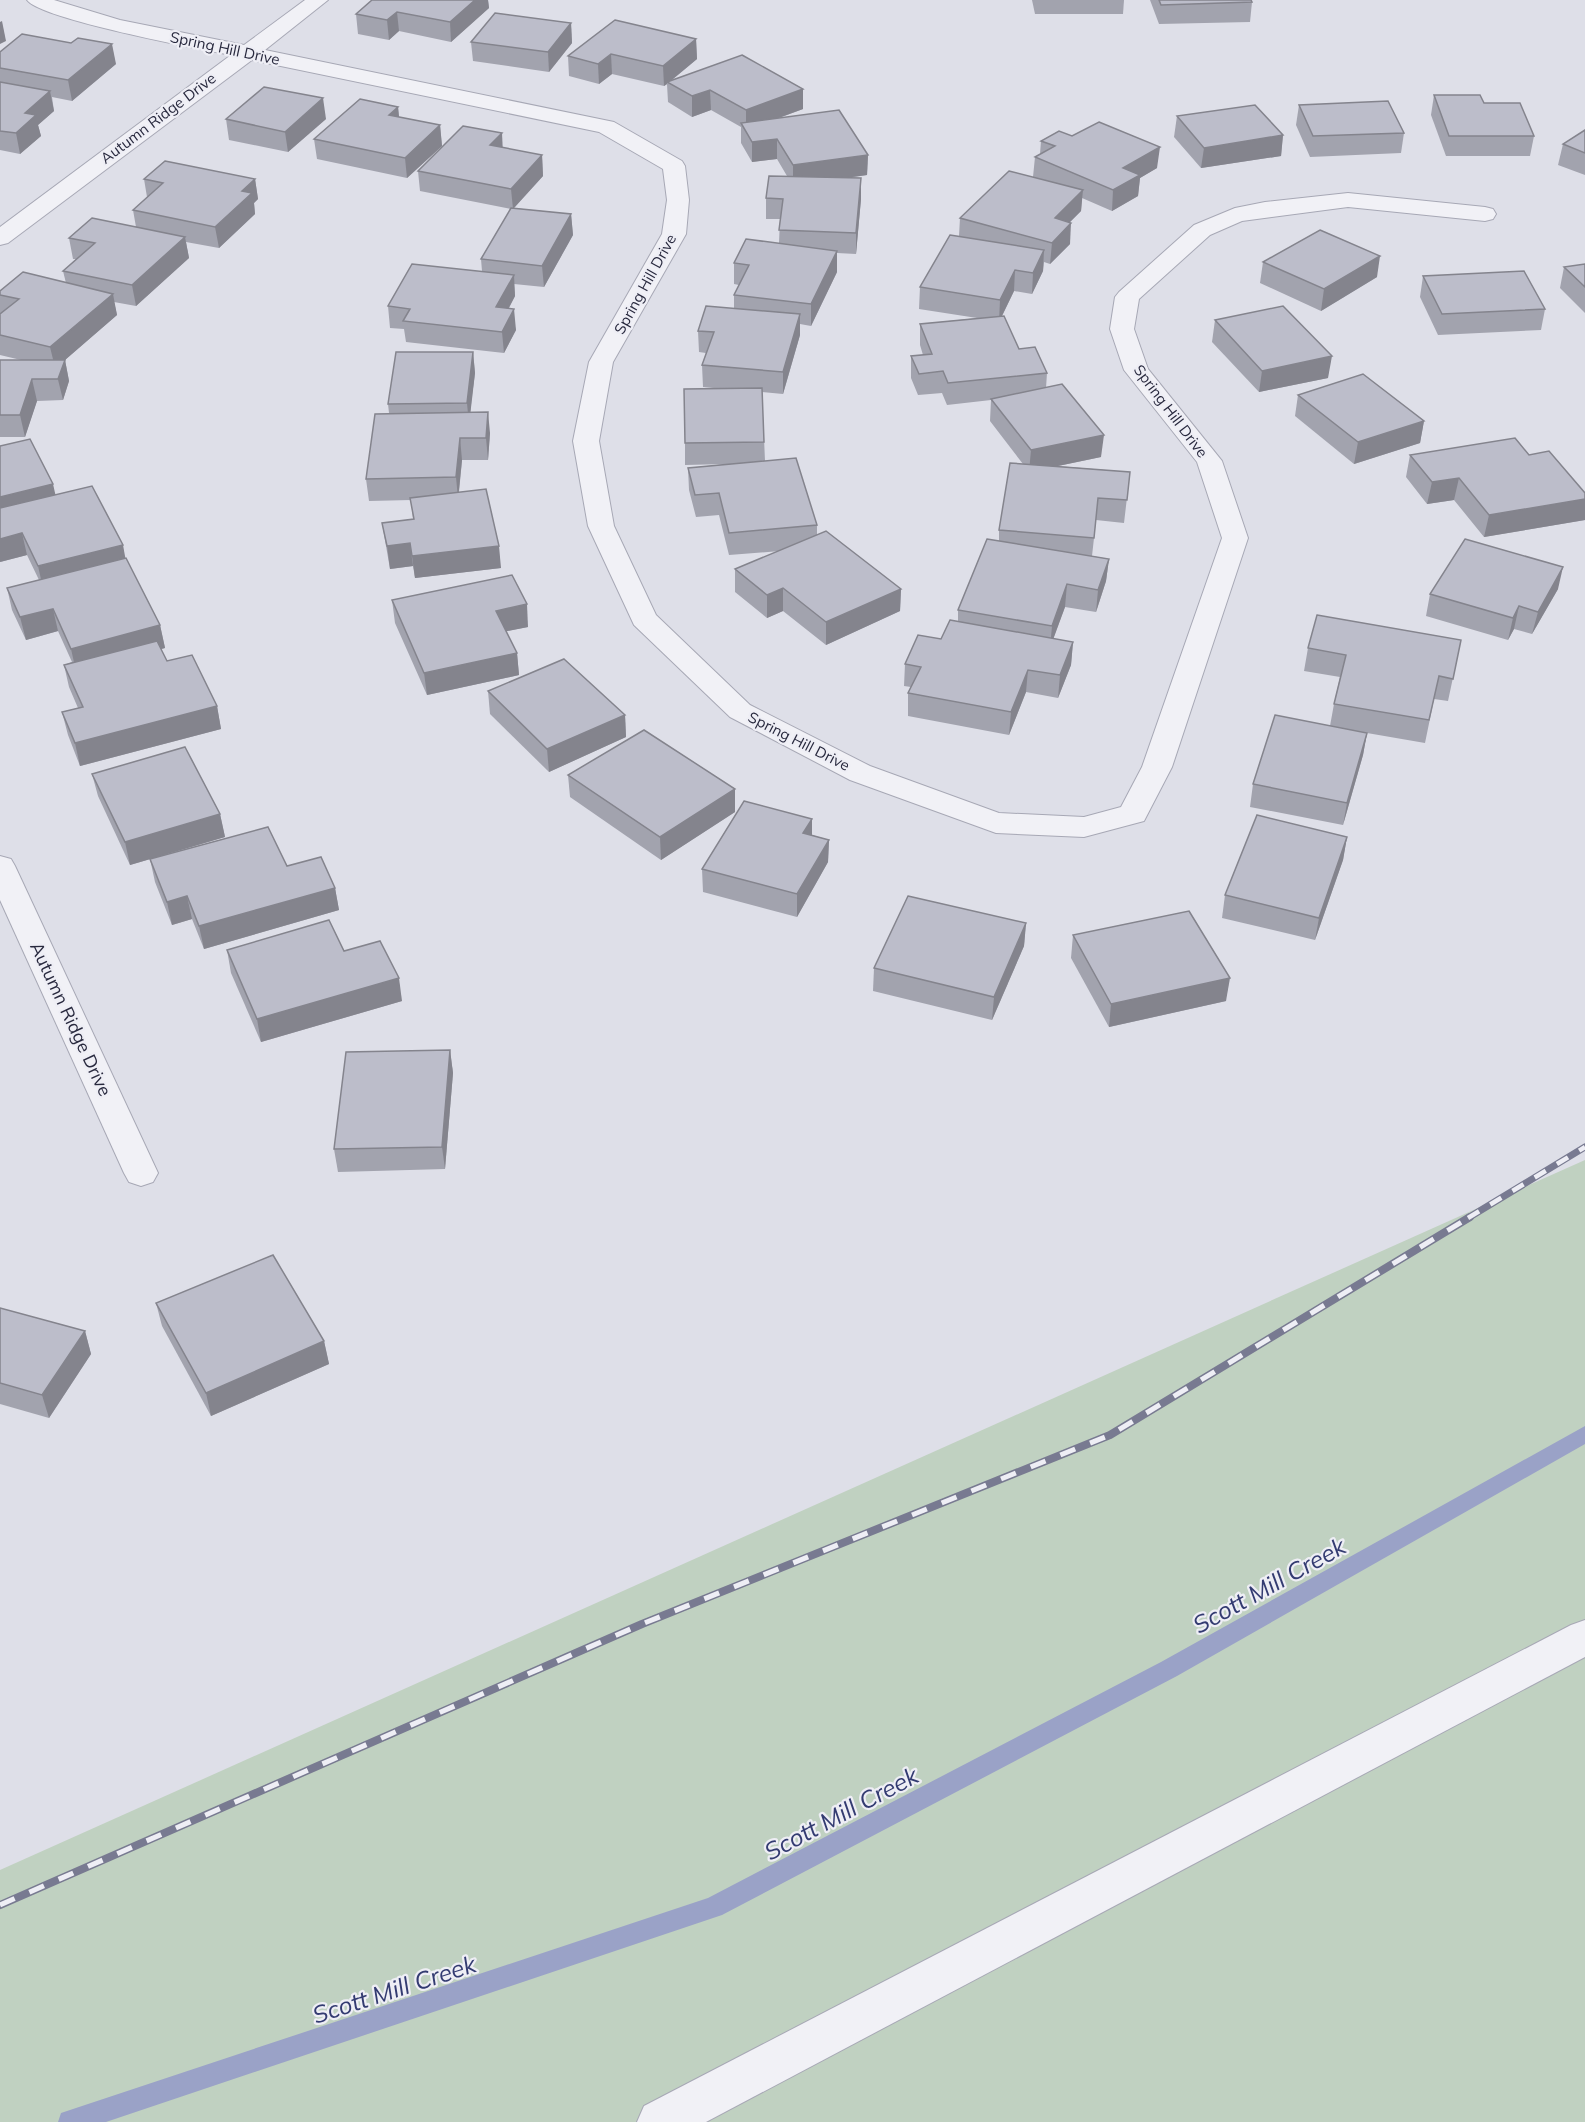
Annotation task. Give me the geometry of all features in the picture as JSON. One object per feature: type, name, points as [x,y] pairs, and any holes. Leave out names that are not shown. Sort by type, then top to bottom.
[{"type":"street","name":"Spring Hill Drive","points":[[37,0],[116,25],[606,127],[674,166],[678,200],[674,234],[601,363],[586,441],[602,526],[644,619],[741,711],[860,773],[996,824],[1084,827],[1133,814],[1157,767],[1235,538],[1209,461],[1136,370],[1122,329],[1127,297],[1202,230],[1234,215],[1265,209],[1348,200],[1485,214]]},
{"type":"street","name":"Autumn Ridge Drive","points":[[0,238],[318,0]]},
{"type":"street","name":"Autumn Ridge Drive","points":[[0,866],[141,1173]]},
{"type":"street","points":[[660,2122],[1585,1637]]},
{"type":"green space","points":[[1585,1160],[1585,2122],[0,2122],[0,1870]]},
{"type":"building","points":[[372,0],[475,0],[450,22],[397,12],[387,20],[356,14]]},
{"type":"building","points":[[1159,0],[1251,0],[1252,2],[1161,5]]},
{"type":"building","points":[[495,13],[571,23],[548,52],[471,42]]},
{"type":"building","points":[[615,20],[696,39],[663,66],[611,54],[598,64],[568,56]]},
{"type":"building","points":[[22,34],[71,43],[78,38],[112,44],[68,80],[0,68],[0,52]]},
{"type":"building","points":[[742,55],[803,89],[746,110],[710,90],[692,96],[667,82]]},
{"type":"building","points":[[0,82],[50,91],[25,113],[36,115],[16,133],[0,131]]},
{"type":"building","points":[[264,87],[323,98],[285,132],[226,119]]},
{"type":"building","points":[[1434,95],[1480,95],[1484,103],[1520,103],[1534,136],[1449,136]]},
{"type":"building","points":[[360,99],[398,107],[389,115],[440,125],[405,158],[314,139]]},
{"type":"building","points":[[1388,101],[1404,133],[1313,136],[1299,105]]},
{"type":"building","points":[[1255,105],[1283,135],[1204,148],[1177,116]]},
{"type":"building","points":[[839,110],[868,155],[793,165],[777,139],[752,142],[741,123]]},
{"type":"building","points":[[1099,122],[1160,147],[1123,168],[1140,175],[1113,190],[1035,157],[1055,146],[1041,141],[1059,131],[1072,136]]},
{"type":"building","points":[[463,126],[502,133],[490,145],[542,155],[511,189],[418,171]]},
{"type":"building","points":[[1585,130],[1585,153],[1563,144]]},
{"type":"building","points":[[165,161],[255,179],[242,191],[252,193],[215,227],[133,210],[163,183],[144,179]]},
{"type":"building","points":[[1009,171],[1083,190],[1055,218],[1071,223],[1052,243],[960,218]]},
{"type":"building","points":[[769,176],[861,178],[856,233],[779,230],[783,199],[766,198]]},
{"type":"building","points":[[511,208],[571,214],[542,266],[481,259]]},
{"type":"building","points":[[92,218],[185,237],[132,285],[63,271],[95,243],[69,238]]},
{"type":"building","points":[[1320,230],[1380,256],[1324,289],[1263,262]]},
{"type":"building","points":[[950,235],[1044,250],[1033,273],[1015,270],[1000,300],[920,287]]},
{"type":"building","points":[[746,239],[837,251],[811,304],[734,295],[749,265],[734,263]]},
{"type":"building","points":[[412,264],[514,275],[496,307],[514,309],[502,332],[403,321],[410,309],[388,306]]},
{"type":"building","points":[[1585,264],[1585,287],[1564,267]]},
{"type":"building","points":[[1524,271],[1545,309],[1442,314],[1423,276]]},
{"type":"building","points":[[23,272],[113,294],[50,347],[0,335],[0,314],[19,299],[0,295],[0,291]]},
{"type":"building","points":[[706,306],[800,314],[783,372],[702,365],[714,332],[698,331]]},
{"type":"building","points":[[1283,306],[1332,356],[1262,371],[1215,320]]},
{"type":"building","points":[[1004,316],[1019,349],[1035,347],[1047,373],[948,383],[943,371],[919,374],[911,356],[932,354],[920,324]]},
{"type":"building","points":[[396,352],[473,352],[467,403],[388,404]]},
{"type":"building","points":[[0,360],[65,360],[58,379],[32,379],[20,415],[0,415]]},
{"type":"building","points":[[1363,374],[1424,421],[1358,442],[1298,395]]},
{"type":"building","points":[[1062,384],[1104,435],[1031,450],[991,399]]},
{"type":"building","points":[[762,388],[764,442],[685,443],[684,389]]},
{"type":"building","points":[[488,412],[486,438],[460,438],[456,477],[366,479],[375,414]]},
{"type":"building","points":[[1515,438],[1529,455],[1549,451],[1585,493],[1585,499],[1489,515],[1459,478],[1432,482],[1410,455]]},
{"type":"building","points":[[30,439],[53,484],[0,497],[0,446]]},
{"type":"building","points":[[796,458],[817,525],[729,533],[719,493],[695,495],[688,468]]},
{"type":"building","points":[[1010,463],[1130,472],[1127,500],[1098,498],[1094,538],[999,530]]},
{"type":"building","points":[[92,486],[123,545],[38,566],[22,533],[0,539],[0,508]]},
{"type":"building","points":[[486,489],[499,546],[412,556],[410,543],[387,546],[382,523],[414,519],[410,498]]},
{"type":"building","points":[[826,531],[901,589],[826,622],[783,588],[767,595],[735,569]]},
{"type":"building","points":[[987,539],[1109,559],[1098,590],[1067,584],[1052,626],[958,610]]},
{"type":"building","points":[[1465,539],[1563,567],[1538,612],[1519,606],[1513,618],[1430,594]]},
{"type":"building","points":[[126,558],[160,625],[71,649],[53,609],[20,617],[7,588]]},
{"type":"building","points":[[512,575],[527,604],[496,611],[517,653],[424,673],[392,600]]},
{"type":"building","points":[[1317,615],[1461,640],[1453,679],[1439,676],[1429,720],[1334,704],[1346,655],[1308,648]]},
{"type":"building","points":[[950,620],[1073,642],[1060,675],[1028,670],[1011,712],[908,693],[921,667],[905,664],[918,635],[941,639]]},
{"type":"building","points":[[157,641],[167,661],[192,655],[217,706],[75,743],[62,712],[83,707],[64,665]]},
{"type":"building","points":[[564,659],[625,715],[547,749],[488,691]]},
{"type":"building","points":[[1275,715],[1367,733],[1347,803],[1253,784]]},
{"type":"building","points":[[644,730],[735,789],[660,837],[568,775]]},
{"type":"building","points":[[185,747],[220,814],[125,842],[92,774]]},
{"type":"building","points":[[744,801],[812,819],[803,833],[829,840],[797,894],[702,869]]},
{"type":"building","points":[[1257,815],[1347,837],[1319,918],[1225,895]]},
{"type":"building","points":[[268,827],[287,866],[321,857],[335,888],[199,926],[187,896],[167,902],[150,859]]},
{"type":"building","points":[[908,896],[1026,923],[994,997],[874,968]]},
{"type":"building","points":[[1189,911],[1230,978],[1111,1004],[1073,935]]},
{"type":"building","points":[[329,920],[344,951],[380,941],[399,978],[257,1019],[227,950]]},
{"type":"building","points":[[450,1050],[442,1147],[334,1149],[346,1052]]},
{"type":"building","points":[[273,1255],[324,1341],[206,1393],[156,1303]]},
{"type":"building","points":[[0,1308],[85,1331],[42,1395],[0,1383]]},
{"type":"waterway","name":"Scott Mill Creek","points":[[70,2122],[714,1907],[1169,1669],[1585,1434]]},
{"type":"railway","points":[[1468,1218],[1585,1147]]},
{"type":"railway","points":[[0,1905],[642,1624],[1110,1435],[1470,1217]]}]
